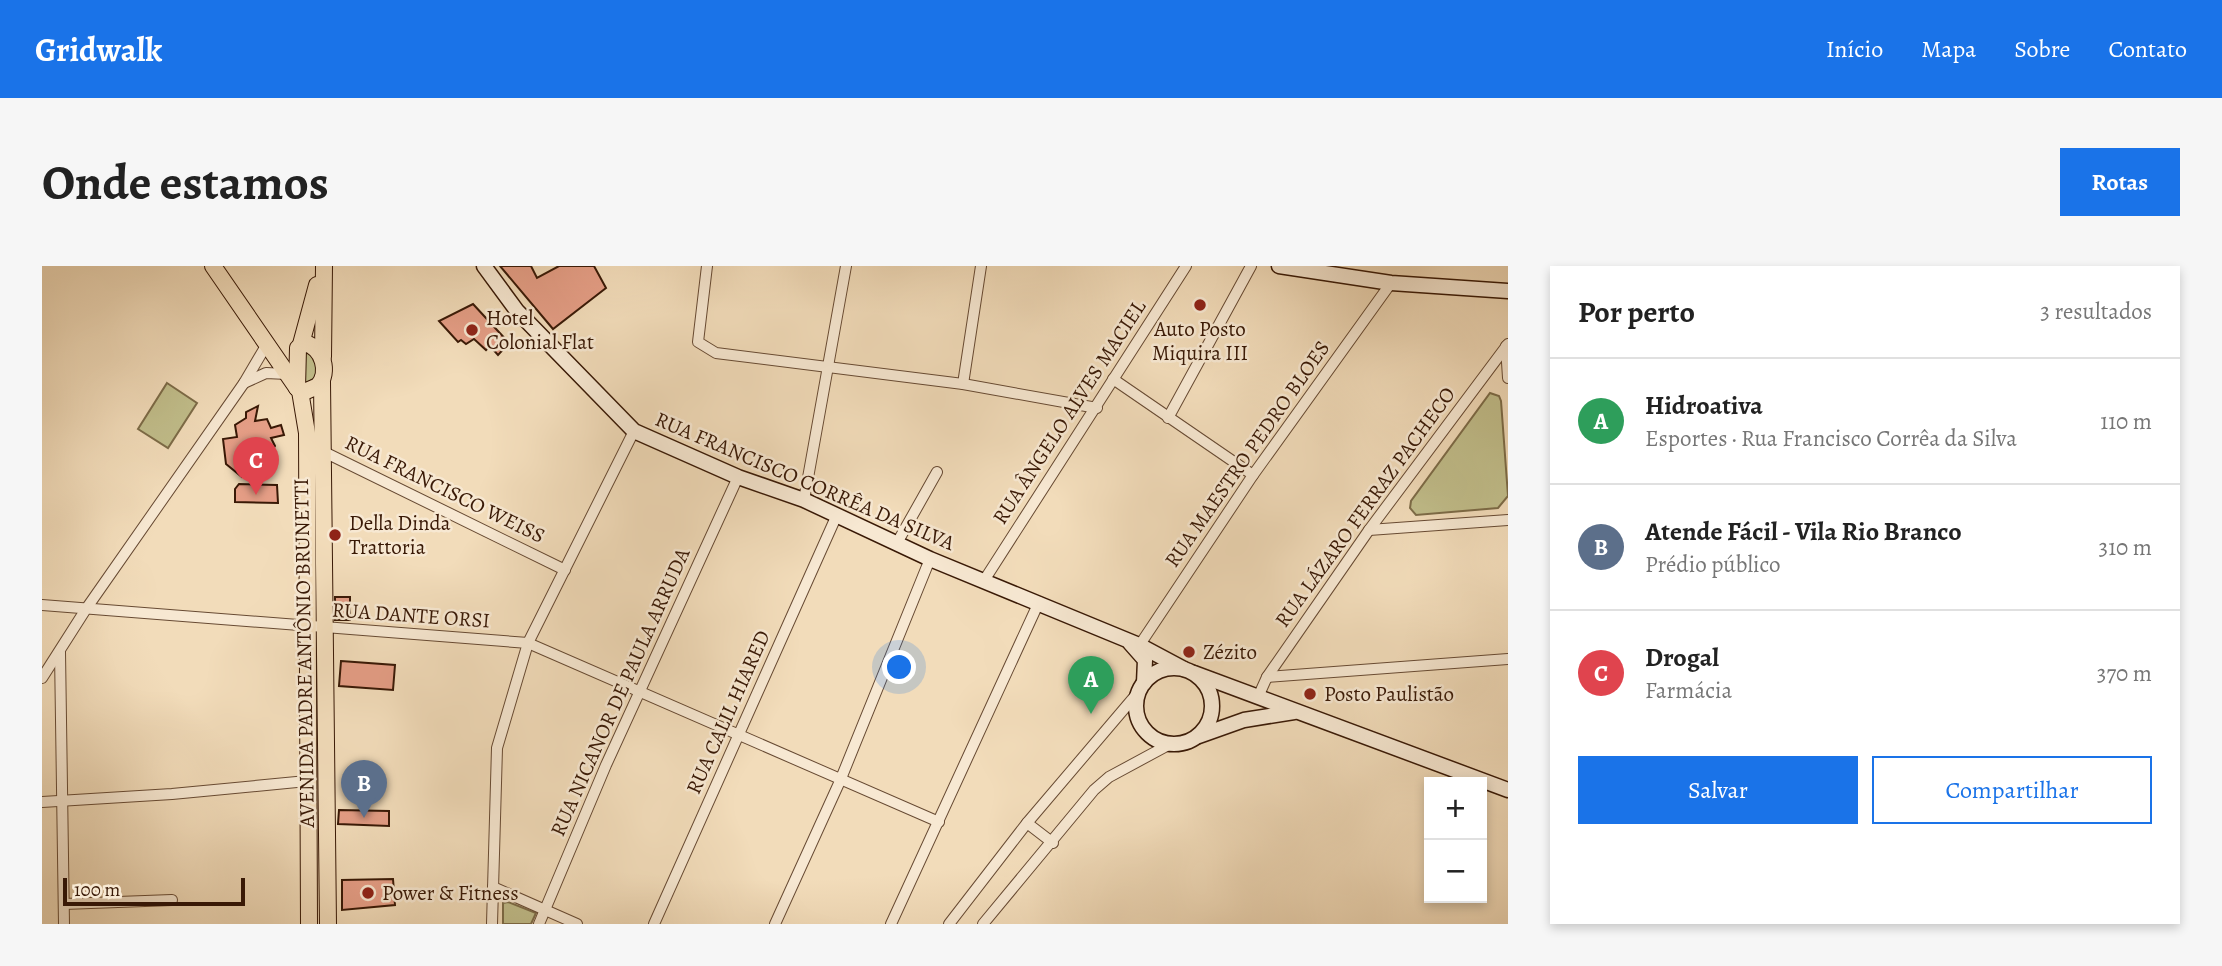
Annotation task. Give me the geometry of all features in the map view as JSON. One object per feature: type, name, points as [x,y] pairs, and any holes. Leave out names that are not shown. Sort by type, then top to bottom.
[{"type":"main road","points":[[213,266],[298,389],[313,390],[322,382]]},
{"type":"main road","points":[[298,389],[299,346],[323,266]]},
{"type":"main road","name":"AVENIDA PADRE ANTÔNIO BRUNETTI","points":[[309,924],[305,627],[315,450],[322,382],[323,266]]},
{"type":"main road","name":"RUA FRANCISCO CORRÊA DA SILVA","points":[[484,266],[517,311],[634,431],[738,477],[804,500],[930,559],[1039,602],[1189,671],[1508,790]]},
{"type":"main road","points":[[1279,266],[1391,283],[1508,292]]},
{"type":"main road","points":[[267,344],[285,351],[313,345],[323,358]]},
{"type":"main road","name":"AVENIDA PADRE ANTÔNIO BRUNETTI","points":[[298,389],[315,450],[324,628],[328,924]]},
{"type":"main road","points":[[1134,645],[1145,660],[1137,713],[1142,724],[1160,741],[1172,743],[1245,720],[1295,711]]},
{"type":"main road","points":[[1142,686],[1158,671],[1189,671],[1203,682],[1212,705],[1205,728],[1196,737]]},
{"type":"main road","points":[[1245,720],[1258,696]]},
{"type":"street","points":[[707,266],[698,342],[716,353],[963,384],[1097,408]]},
{"type":"street","points":[[804,500],[846,266]]},
{"type":"street","points":[[963,384],[981,266]]},
{"type":"street","name":"RUA ÂNGELO ALVES MACIEL","points":[[985,579],[1186,266]]},
{"type":"street","points":[[1168,418],[1251,266]]},
{"type":"street","name":"RUA MAESTRO PEDRO BLOES","points":[[1134,645],[1391,283]]},
{"type":"street","points":[[42,678],[86,609],[244,383],[267,344]]},
{"type":"street","points":[[1507,345],[1508,378]]},
{"type":"street","name":"RUA LÁZARO FERRAZ PACHECO","points":[[1258,696],[1267,677],[1369,530],[1507,345]]},
{"type":"street","points":[[244,383],[266,373],[287,374]]},
{"type":"street","points":[[1113,379],[1253,475]]},
{"type":"street","points":[[492,924],[496,748],[528,643],[634,431]]},
{"type":"street","name":"RUA FRANCISCO WEISS","points":[[315,450],[565,569]]},
{"type":"street","points":[[897,543],[937,472]]},
{"type":"street","name":"RUA NICANOR DE PAULA ARRUDA","points":[[539,924],[606,765],[738,477]]},
{"type":"street","name":"RUA CALIL HIARED","points":[[654,924],[836,517]]},
{"type":"street","points":[[1369,530],[1508,520]]},
{"type":"street","points":[[775,924],[840,780],[930,559]]},
{"type":"street","points":[[891,924],[1039,602]]},
{"type":"street","name":"RUA DANTE ORSI","points":[[42,605],[528,643],[939,822]]},
{"type":"street","points":[[60,651],[64,924]]},
{"type":"street","points":[[1267,677],[1508,659]]},
{"type":"street","points":[[949,924],[1027,823],[1142,686]]},
{"type":"street","points":[[984,924],[1094,790],[1109,777],[1172,743]]},
{"type":"street","points":[[42,802],[307,781]]},
{"type":"street","points":[[1027,823],[1053,843]]},
{"type":"street","points":[[493,887],[577,924]]},
{"type":"street","points":[[64,904],[172,900]]},
{"type":"shaded area","points":[[306,351],[317,360],[316,377],[305,384],[301,352]]},
{"type":"shaded area","points":[[167,383],[197,403],[168,448],[138,429]]},
{"type":"shaded area","points":[[1490,393],[1499,396],[1501,401],[1508,496],[1498,508],[1416,515],[1410,508],[1411,501]]},
{"type":"shaded area","points":[[508,902],[536,913],[531,924],[503,924],[503,903]]},
{"type":"building","points":[[500,266],[531,266],[537,278],[559,266],[594,266],[606,288],[553,329]]},
{"type":"building","name":"Hotel Colonial Flat","points":[[473,304],[509,343],[498,355],[490,346],[486,350],[474,339],[466,344],[461,340],[458,342],[439,321]]},
{"type":"building","points":[[258,406],[255,421],[267,419],[271,428],[281,425],[284,435],[271,438],[275,446],[271,452],[258,453],[265,465],[242,477],[226,464],[223,439],[237,437],[235,425],[246,418],[246,412]]},
{"type":"building","points":[[239,484],[277,485],[278,503],[235,502],[235,489]]},
{"type":"building","points":[[335,597],[350,597],[350,620],[335,620]]},
{"type":"building","points":[[341,661],[395,665],[393,690],[339,686]]},
{"type":"building","points":[[339,810],[389,811],[389,826],[338,824]]},
{"type":"building","name":"Power & Fitness","points":[[393,879],[395,905],[342,910],[342,880]]},
{"type":"place","name":"Auto Posto Miquira III","points":[[1200,305]]},
{"type":"place","name":"Hotel Colonial Flat","points":[[472,330]]},
{"type":"place","name":"Drogal","points":[[256,495]]},
{"type":"place","name":"Della Dinda Trattoria","points":[[335,535]]},
{"type":"place","name":"Zézito","points":[[1189,652]]},
{"type":"place","name":"Posto Paulistão","points":[[1310,694]]},
{"type":"place","name":"Hidroativa","points":[[1091,714]]},
{"type":"place","name":"Atende Fácil - Vila Rio Branco","points":[[364,818]]},
{"type":"place","name":"Power & Fitness","points":[[368,893]]}]
